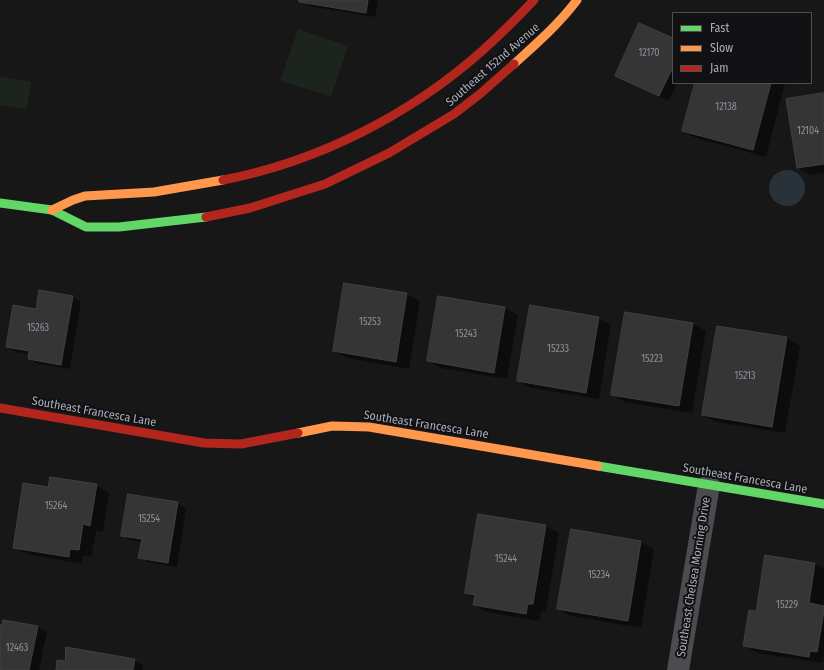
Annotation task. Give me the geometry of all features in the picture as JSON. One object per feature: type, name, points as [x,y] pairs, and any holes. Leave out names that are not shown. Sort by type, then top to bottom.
[{"type":"main road","name":"Southeast 152nd Avenue","points":[[52,210],[84,196],[119,195],[163,191],[251,174],[290,162],[362,132],[428,94],[490,45],[534,0]]},
{"type":"main road","name":"Southeast 152nd Avenue","points":[[0,203],[52,210],[86,227],[119,227],[210,217],[250,208],[325,184],[389,153],[454,114],[480,94],[541,40],[565,16],[577,0]]},
{"type":"main road","name":"Southeast Francesca Lane","points":[[0,408],[204,443],[218,444],[241,444],[332,426],[369,427],[824,504]]},
{"type":"street","name":"Southeast Chelsea Morning Drive","points":[[678,670],[709,485]]},
{"type":"shaded area","points":[[298,29],[348,46],[331,96],[280,81]]},
{"type":"shaded area","points":[[0,77],[31,82],[27,109],[0,105]]},
{"type":"shaded area","points":[[787,170],[797,173],[802,178],[805,188],[802,198],[797,203],[787,206],[777,203],[772,198],[769,188],[772,178],[777,173]]},
{"type":"building","points":[[299,0],[368,0],[366,13],[299,2]]},
{"type":"building","points":[[639,23],[672,38],[672,69],[659,96],[615,76]]},
{"type":"building","points":[[695,84],[771,84],[753,150],[682,131]]},
{"type":"building","points":[[824,93],[824,164],[797,168],[786,99]]},
{"type":"building","points":[[344,283],[407,293],[396,362],[333,351]]},
{"type":"building","points":[[39,290],[73,296],[61,365],[28,359],[29,351],[6,347],[13,305],[36,309]]},
{"type":"building","points":[[438,296],[505,307],[494,373],[427,361]]},
{"type":"building","points":[[530,305],[599,317],[586,393],[517,381]]},
{"type":"building","points":[[625,312],[693,323],[679,406],[611,395]]},
{"type":"building","points":[[717,326],[787,337],[772,427],[702,415]]},
{"type":"building","points":[[50,477],[97,484],[90,526],[83,524],[79,550],[70,549],[69,557],[13,548],[23,483],[48,487]]},
{"type":"building","points":[[128,494],[178,502],[168,563],[138,558],[142,539],[121,536]]},
{"type":"building","points":[[478,514],[546,525],[533,604],[528,604],[526,614],[473,605],[475,595],[465,593]]},
{"type":"building","points":[[571,529],[641,541],[628,621],[557,609]]},
{"type":"building","points":[[765,555],[815,563],[809,603],[824,606],[824,611],[817,652],[810,651],[809,657],[743,646],[749,610],[756,611]]},
{"type":"building","points":[[3,620],[38,626],[29,670],[0,670],[0,625],[2,625]]},
{"type":"building","points":[[66,647],[135,659],[133,670],[56,670],[57,660],[65,661]]},
{"type":"traffic: fast","points":[[0,203],[52,210],[86,227],[119,227],[206,217]]},
{"type":"traffic: fast","points":[[598,466],[824,504]]},
{"type":"traffic: slow","points":[[514,64],[555,26],[577,0]]},
{"type":"traffic: slow","points":[[52,210],[85,196],[154,192],[223,180]]},
{"type":"traffic: slow","points":[[298,433],[332,426],[369,427],[598,466]]},
{"type":"traffic: jam","points":[[223,180],[258,172],[293,161],[361,133],[393,115],[424,96],[454,74],[495,39],[534,0]]},
{"type":"traffic: jam","points":[[206,217],[250,208],[325,184],[389,153],[454,114],[480,94],[514,64]]},
{"type":"traffic: jam","points":[[0,408],[204,443],[241,444],[298,433]]}]
